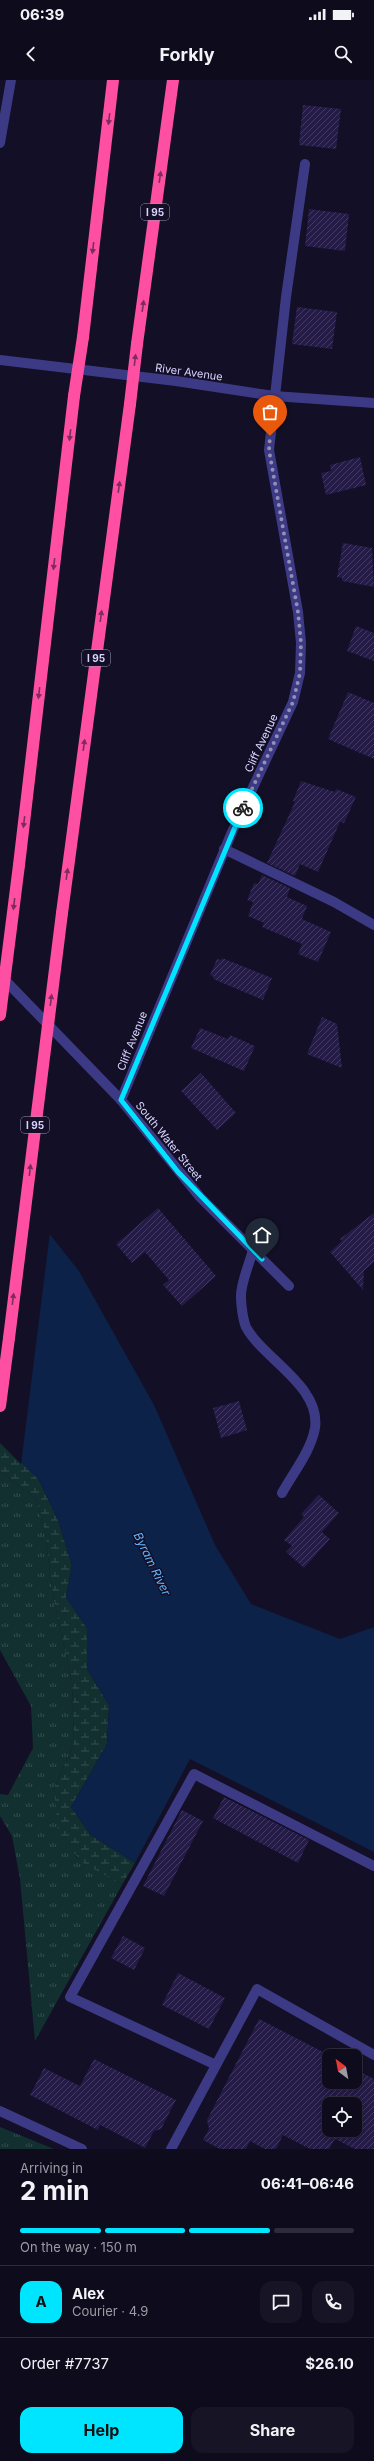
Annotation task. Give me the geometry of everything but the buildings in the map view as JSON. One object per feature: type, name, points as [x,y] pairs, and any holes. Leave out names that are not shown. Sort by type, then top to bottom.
[{"type":"highway","points":[[0,1015],[113,80]]},
{"type":"highway","name":"I 95","points":[[0,1406],[62,913],[173,80]]},
{"type":"street","points":[[0,142],[11,80]]},
{"type":"street","name":"Cliff Avenue","points":[[121,1100],[224,849],[293,702],[300,673],[301,643],[298,612],[269,450],[274,396],[305,164]]},
{"type":"street","name":"River Avenue","points":[[0,360],[274,396],[374,403]]},
{"type":"street","points":[[224,849],[334,902],[374,925]]},
{"type":"street","name":"South Water Street","points":[[0,974],[121,1100],[178,1172],[289,1286]]},
{"type":"street","points":[[253,1250],[240,1296],[246,1326],[258,1344],[293,1377],[313,1410],[315,1427],[309,1445],[282,1493]]},
{"type":"street","points":[[216,2065],[70,1997],[194,1774],[374,1866]]},
{"type":"street","points":[[172,2149],[257,1989],[374,2055]]},
{"type":"street","points":[[0,2111],[82,2149]]},
{"type":"green space","points":[[0,1440],[39,1480],[58,1520],[72,1565],[66,1597],[87,1628],[87,1669],[109,1705],[107,1744],[71,1807],[91,1835],[135,1863],[122,1885],[80,1861],[58,1831],[54,1789],[74,1743],[72,1682],[53,1596],[45,1532],[36,1499],[0,1471]]},
{"type":"green space","points":[[0,1471],[36,1499],[45,1532],[53,1596],[72,1682],[74,1743],[54,1789],[76,1857],[122,1885],[35,2041],[20,1879],[12,1836],[0,1816],[0,1794],[8,1795],[33,1748],[31,1706],[0,1650]]},
{"type":"green space","points":[[0,2127],[54,2149],[0,2149]]},
{"type":"water","name":"Byram River","points":[[0,1172],[79,1271],[154,1405],[215,1545],[251,1604],[340,1639],[374,1627],[374,1852],[190,1759],[135,1863],[91,1835],[71,1807],[107,1744],[109,1705],[87,1669],[87,1628],[66,1597],[72,1565],[58,1520],[39,1480],[0,1440]]},
{"type":"pier","points":[[0,1170],[50,1232],[21,1464],[0,1443]]},
{"type":"way so far","points":[[243,808],[293,702],[300,673],[301,643],[298,612],[269,450],[270,436]]},
{"type":"route","points":[[243,808],[224,849],[121,1100],[178,1172],[200,1197],[262,1259]]}]
